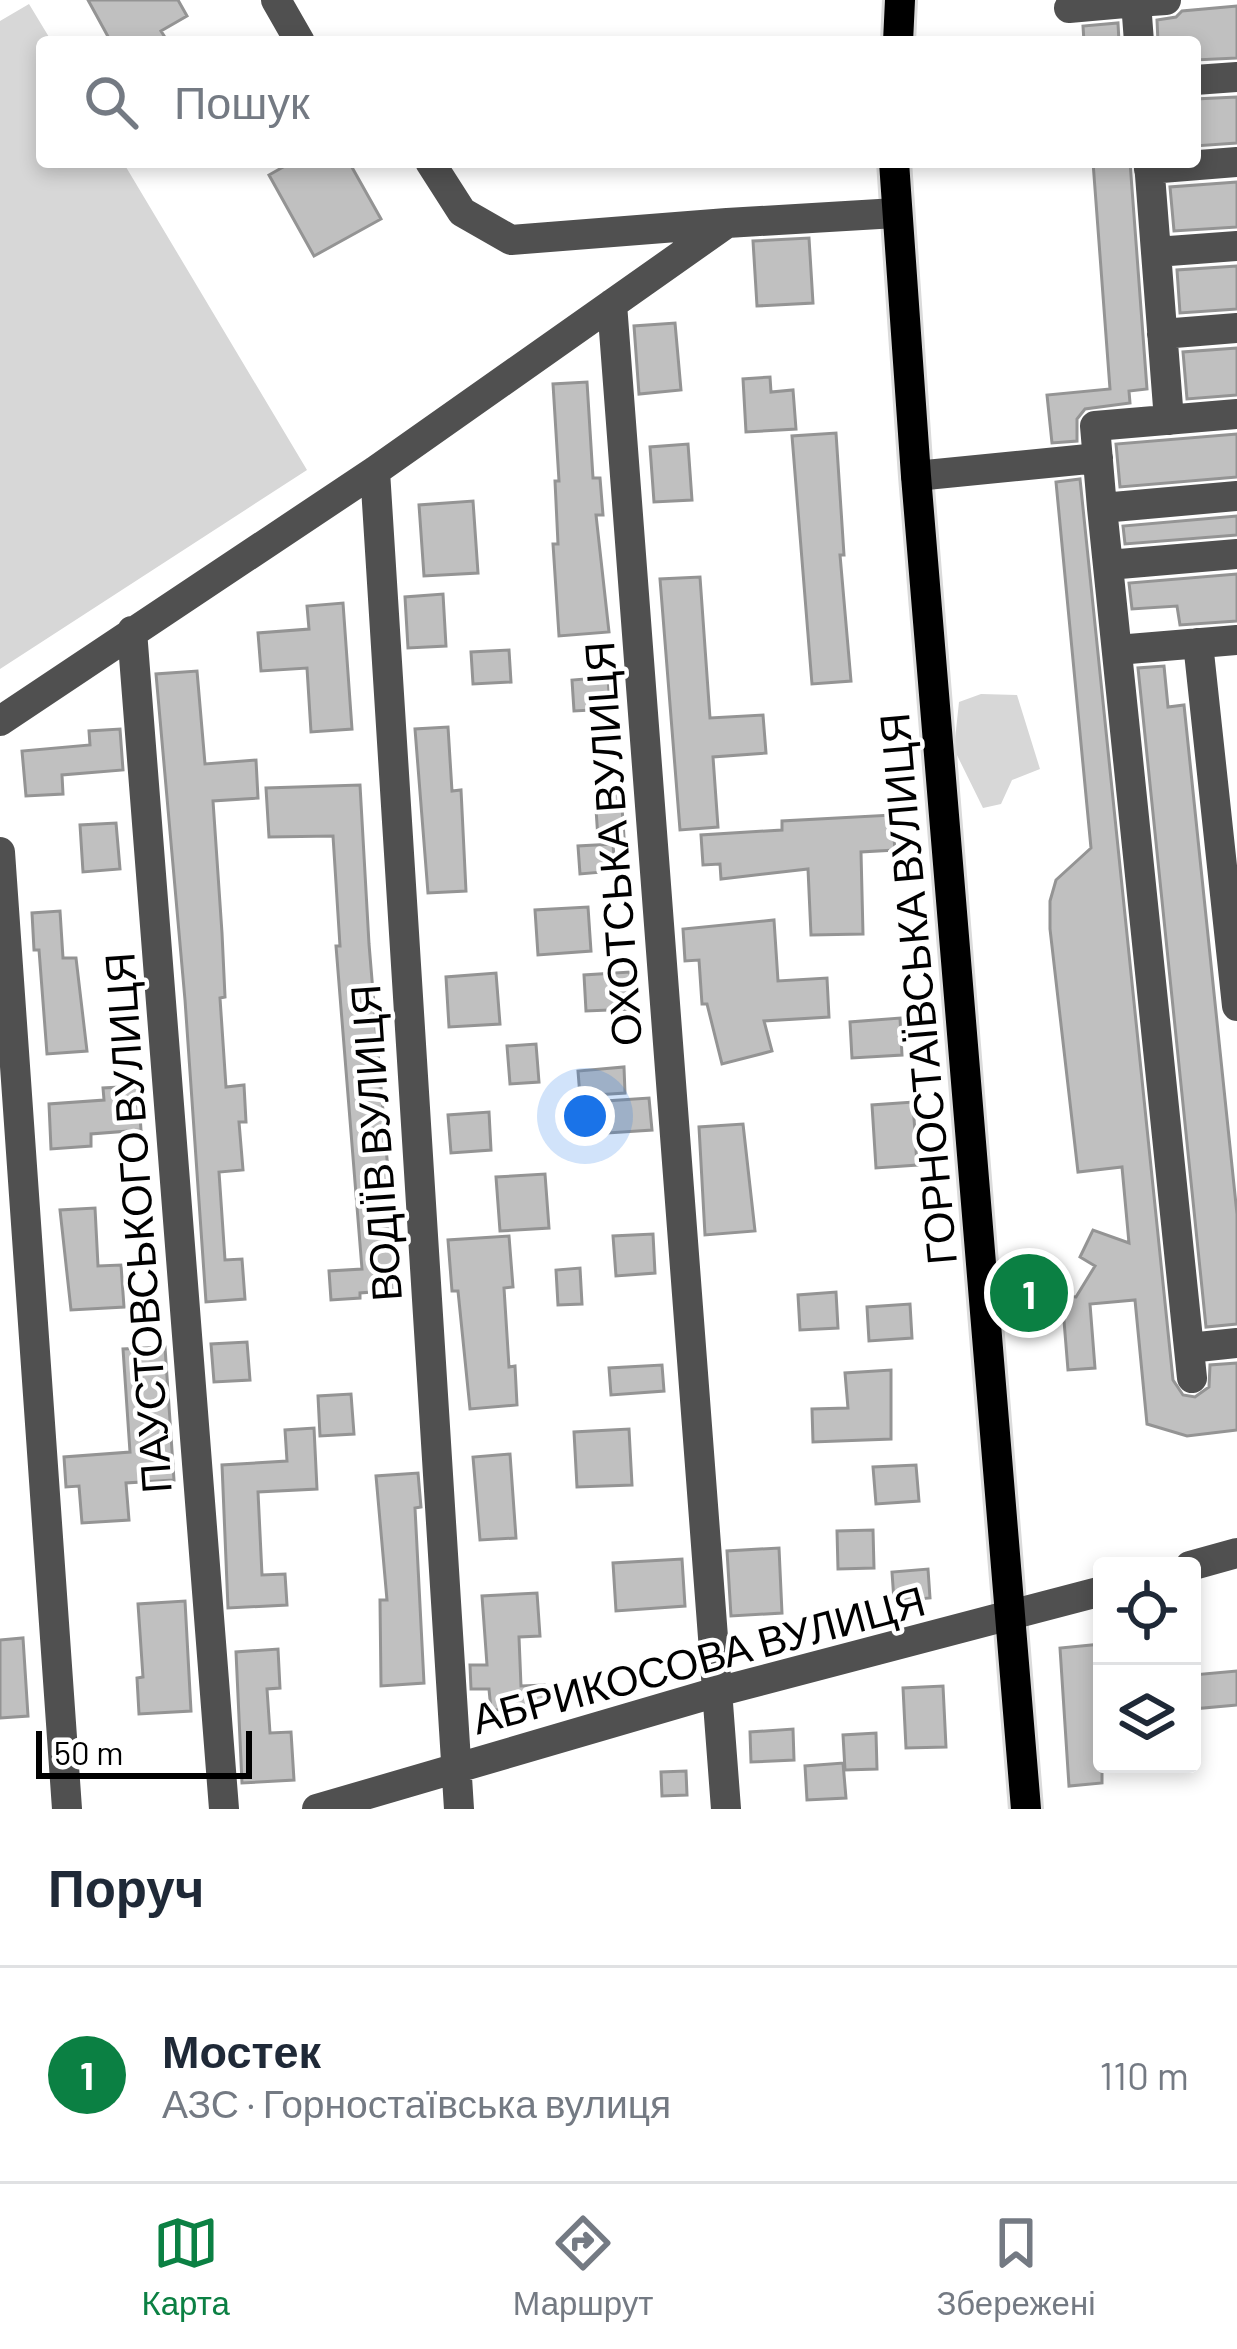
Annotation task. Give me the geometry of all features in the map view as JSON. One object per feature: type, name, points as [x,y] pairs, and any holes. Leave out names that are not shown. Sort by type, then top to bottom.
[{"type":"main road","points":[[898,36],[900,0]]},
{"type":"main road","name":"ГОРНОСТАЇВСЬКА ВУЛИЦЯ","points":[[894,168],[1026,1809]]},
{"type":"street","points":[[276,0],[297,36]]},
{"type":"street","points":[[1070,8],[1151,1],[1141,36]]},
{"type":"street","points":[[1201,80],[1237,77]]},
{"type":"street","points":[[1201,164],[1237,162]]},
{"type":"street","points":[[434,168],[462,212],[511,240],[896,213]]},
{"type":"street","points":[[1149,168],[1169,420]]},
{"type":"street","points":[[0,721],[375,471],[727,223]]},
{"type":"street","points":[[1156,252],[1237,246]]},
{"type":"street","name":"ОХОТСЬКА ВУЛИЦЯ","points":[[612,304],[726,1809]]},
{"type":"street","points":[[1162,334],[1237,328]]},
{"type":"street","points":[[1237,414],[1095,426],[1190,1363],[1237,1343]]},
{"type":"street","points":[[916,476],[1097,458]]},
{"type":"street","name":"ВОДІЇВ ВУЛИЦЯ","points":[[375,471],[459,1809]]},
{"type":"street","points":[[1102,508],[1237,496]]},
{"type":"street","points":[[1108,565],[1237,554]]},
{"type":"street","name":"ПАУСТОВСЬКОГО ВУЛИЦЯ","points":[[132,631],[224,1809]]},
{"type":"street","points":[[1117,650],[1237,640]]},
{"type":"street","points":[[1198,643],[1237,1006]]},
{"type":"street","points":[[0,852],[68,1809]]},
{"type":"street","points":[[1201,1563],[1237,1552]]},
{"type":"street","name":"АБРИКОСОВА ВУЛИЦЯ","points":[[317,1809],[717,1692],[1093,1594]]},
{"type":"shaded area","points":[[29,4],[48,36],[36,36],[36,168],[127,168],[307,470],[0,669],[0,21]]},
{"type":"shaded area","points":[[981,694],[1017,695],[1040,769],[1012,780],[1001,804],[983,808],[954,749],[959,702]]},
{"type":"building","points":[[88,0],[178,0],[187,16],[161,31],[164,36],[108,36]]},
{"type":"building","points":[[1237,6],[1237,58],[1201,60],[1201,36],[1158,36],[1157,20],[1176,17],[1182,11]]},
{"type":"building","points":[[1118,23],[1119,36],[1084,36],[1083,26]]},
{"type":"building","points":[[1237,97],[1237,143],[1201,146],[1201,99]]},
{"type":"building","points":[[281,168],[352,168],[381,219],[314,256],[269,175]]},
{"type":"building","points":[[1093,168],[1130,168],[1147,389],[1129,391],[1130,403],[1085,409],[1077,419],[1077,441],[1052,443],[1047,395],[1110,389]]},
{"type":"building","points":[[1237,182],[1237,227],[1174,231],[1170,187]]},
{"type":"building","points":[[809,238],[813,303],[757,306],[753,241]]},
{"type":"building","points":[[1237,266],[1237,309],[1180,313],[1177,270]]},
{"type":"building","points":[[675,323],[681,390],[639,394],[634,326]]},
{"type":"building","points":[[1237,348],[1237,395],[1187,399],[1183,352]]},
{"type":"building","points":[[770,377],[771,392],[793,390],[796,429],[746,432],[743,379]]},
{"type":"building","points":[[587,382],[593,478],[600,478],[603,515],[596,515],[609,632],[559,636],[553,544],[558,544],[555,481],[559,481],[553,384]]},
{"type":"building","points":[[836,433],[851,681],[812,684],[792,436]]},
{"type":"building","points":[[1237,434],[1237,477],[1120,487],[1116,444]]},
{"type":"building","points":[[688,444],[692,500],[654,502],[650,447]]},
{"type":"building","points":[[1080,479],[1173,1380],[1183,1395],[1195,1397],[1209,1387],[1210,1365],[1237,1363],[1237,1430],[1187,1436],[1147,1424],[1135,1300],[1090,1304],[1095,1368],[1068,1370],[1062,1296],[1076,1297],[1095,1266],[1080,1257],[1093,1230],[1129,1243],[1122,1167],[1078,1172],[1050,929],[1056,880],[1091,848],[1056,482]]},
{"type":"building","points":[[473,501],[478,573],[424,576],[419,505]]},
{"type":"building","points":[[1237,516],[1237,535],[1125,544],[1123,526]]},
{"type":"building","points":[[1237,574],[1237,621],[1180,625],[1177,606],[1132,609],[1129,583]]},
{"type":"building","points":[[700,577],[710,718],[763,715],[766,753],[713,757],[718,827],[680,830],[660,579]]},
{"type":"building","points":[[443,594],[446,646],[408,648],[405,597]]},
{"type":"building","points":[[343,603],[352,729],[311,732],[307,668],[261,671],[258,633],[309,629],[307,606]]},
{"type":"building","points":[[509,650],[511,682],[473,684],[471,652]]},
{"type":"building","points":[[1164,666],[1168,707],[1184,705],[1237,1214],[1237,1324],[1206,1327],[1138,668]]},
{"type":"building","points":[[197,671],[205,764],[256,760],[258,798],[213,801],[226,1087],[244,1085],[246,1122],[239,1122],[243,1170],[219,1172],[225,1260],[242,1259],[245,1299],[206,1302],[156,674]]},
{"type":"building","points":[[608,677],[610,709],[574,711],[572,680]]},
{"type":"building","points":[[448,727],[452,791],[461,790],[466,891],[428,893],[415,729]]},
{"type":"building","points":[[120,729],[123,770],[62,775],[63,794],[26,796],[22,751],[90,745],[89,731]]},
{"type":"building","points":[[360,785],[398,1290],[331,1300],[329,1271],[362,1269],[336,946],[340,946],[333,836],[269,837],[266,788]]},
{"type":"building","points":[[621,792],[624,837],[598,839],[595,794]]},
{"type":"building","points":[[892,815],[895,850],[861,852],[863,934],[811,935],[808,869],[721,879],[720,864],[703,865],[701,835],[782,830],[782,821]]},
{"type":"building","points":[[116,823],[120,869],[83,872],[80,825]]},
{"type":"building","points":[[613,844],[615,871],[580,874],[578,846]]},
{"type":"building","points":[[588,907],[591,951],[538,955],[535,910]]},
{"type":"building","points":[[60,911],[63,958],[76,958],[87,1051],[47,1054],[32,913]]},
{"type":"building","points":[[774,920],[778,981],[827,978],[829,1017],[764,1021],[772,1051],[722,1064],[707,1004],[702,1004],[699,960],[685,961],[683,929]]},
{"type":"building","points":[[630,972],[633,1009],[586,1011],[584,975]]},
{"type":"building","points":[[496,973],[500,1024],[449,1027],[446,977]]},
{"type":"building","points":[[900,1018],[902,1055],[852,1058],[850,1022]]},
{"type":"building","points":[[536,1044],[539,1082],[510,1084],[507,1046]]},
{"type":"building","points":[[624,1067],[625,1093],[580,1096],[578,1071]]},
{"type":"building","points":[[138,1086],[141,1130],[91,1134],[91,1146],[51,1149],[49,1104],[104,1100],[103,1088]]},
{"type":"building","points":[[649,1098],[652,1130],[608,1133],[606,1101]]},
{"type":"building","points":[[913,1102],[917,1165],[876,1168],[872,1105]]},
{"type":"building","points":[[489,1112],[491,1150],[451,1153],[448,1115]]},
{"type":"building","points":[[743,1124],[755,1231],[705,1235],[699,1127]]},
{"type":"building","points":[[545,1174],[549,1228],[500,1231],[496,1177]]},
{"type":"building","points":[[95,1208],[98,1266],[121,1265],[124,1307],[71,1310],[60,1210]]},
{"type":"building","points":[[653,1234],[655,1273],[616,1276],[613,1236]]},
{"type":"building","points":[[509,1236],[513,1287],[504,1288],[509,1367],[515,1366],[517,1405],[470,1409],[448,1240]]},
{"type":"building","points":[[580,1268],[582,1304],[558,1305],[556,1270]]},
{"type":"building","points":[[836,1292],[838,1328],[800,1330],[798,1295]]},
{"type":"building","points":[[910,1304],[912,1338],[869,1341],[867,1307]]},
{"type":"building","points":[[247,1342],[250,1380],[214,1382],[211,1344]]},
{"type":"building","points":[[165,1347],[174,1480],[126,1483],[129,1520],[82,1523],[79,1486],[66,1487],[64,1457],[130,1452],[123,1349]]},
{"type":"building","points":[[662,1365],[664,1391],[611,1395],[609,1368]]},
{"type":"building","points":[[891,1370],[891,1439],[813,1442],[812,1409],[848,1408],[845,1373]]},
{"type":"building","points":[[351,1394],[354,1434],[320,1436],[318,1396]]},
{"type":"building","points":[[314,1428],[317,1489],[258,1492],[262,1575],[285,1574],[287,1605],[228,1608],[222,1465],[287,1461],[285,1430]]},
{"type":"building","points":[[629,1429],[632,1485],[577,1487],[574,1432]]},
{"type":"building","points":[[510,1454],[516,1538],[480,1540],[473,1457]]},
{"type":"building","points":[[916,1465],[919,1501],[876,1504],[873,1467]]},
{"type":"building","points":[[418,1473],[421,1507],[415,1508],[424,1683],[381,1686],[380,1600],[387,1600],[376,1476]]},
{"type":"building","points":[[873,1530],[874,1568],[838,1569],[837,1531]]},
{"type":"building","points":[[779,1548],[782,1613],[731,1616],[727,1551]]},
{"type":"building","points":[[682,1559],[685,1606],[616,1611],[613,1563]]},
{"type":"building","points":[[928,1569],[930,1598],[894,1601],[892,1572]]},
{"type":"building","points":[[537,1593],[540,1636],[519,1637],[521,1686],[544,1685],[544,1708],[491,1710],[489,1689],[471,1689],[470,1665],[487,1665],[482,1596]]},
{"type":"building","points":[[185,1601],[191,1711],[139,1714],[137,1678],[143,1677],[138,1604]]},
{"type":"building","points":[[23,1638],[28,1716],[0,1718],[0,1640]]},
{"type":"building","points":[[1093,1645],[1093,1773],[1102,1773],[1102,1783],[1069,1786],[1060,1648]]},
{"type":"building","points":[[278,1649],[280,1688],[267,1689],[270,1733],[291,1732],[294,1780],[242,1783],[236,1652]]},
{"type":"building","points":[[1237,1671],[1237,1705],[1201,1708],[1201,1674]]},
{"type":"building","points":[[943,1686],[946,1747],[906,1748],[903,1688]]},
{"type":"building","points":[[793,1729],[794,1760],[751,1762],[750,1732]]},
{"type":"building","points":[[876,1733],[877,1769],[845,1770],[843,1735]]},
{"type":"building","points":[[843,1763],[846,1798],[807,1800],[805,1766]]},
{"type":"building","points":[[686,1771],[687,1795],[662,1796],[661,1772]]},
{"type":"place","name":"Мостек","points":[[1029,1293]]}]
